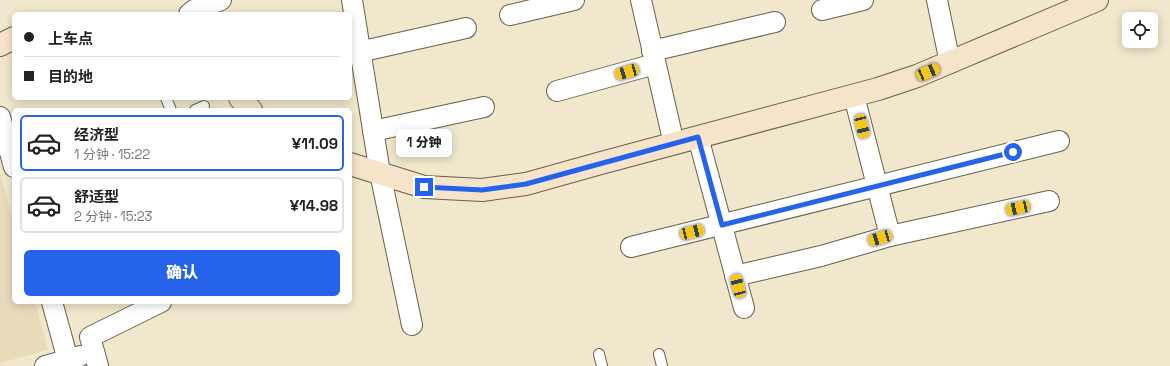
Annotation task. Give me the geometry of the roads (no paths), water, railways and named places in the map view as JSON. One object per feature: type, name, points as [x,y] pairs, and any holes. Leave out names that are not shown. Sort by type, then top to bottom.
[{"type":"street","points":[[192,12],[221,0]]},
{"type":"street","points":[[352,0],[355,52],[374,131],[380,173],[412,325]]},
{"type":"street","points":[[510,15],[574,0]]},
{"type":"street","points":[[641,0],[674,144]]},
{"type":"street","points":[[822,10],[863,0]]},
{"type":"street","points":[[937,0],[950,63]]},
{"type":"street","points":[[352,165],[424,187],[482,190],[526,184],[854,96],[917,76],[1097,0]]},
{"type":"street","points":[[557,91],[654,57],[775,22]]},
{"type":"street","points":[[355,52],[466,28]]},
{"type":"street","points":[[0,45],[12,39]]},
{"type":"street","points":[[854,96],[890,236]]},
{"type":"street","points":[[242,100],[249,108]]},
{"type":"street","points":[[374,131],[484,107]]},
{"type":"street","points":[[0,116],[12,160]]},
{"type":"street","points":[[698,137],[744,308]]},
{"type":"street","points":[[631,247],[1059,141]]},
{"type":"street","points":[[735,276],[821,256],[890,236],[1049,201]]},
{"type":"street","points":[[53,304],[68,360]]},
{"type":"street","points":[[45,366],[68,360],[96,359],[90,337],[157,304]]},
{"type":"lane","points":[[600,354],[602,366]]},
{"type":"lane","points":[[660,354],[662,366]]}]
